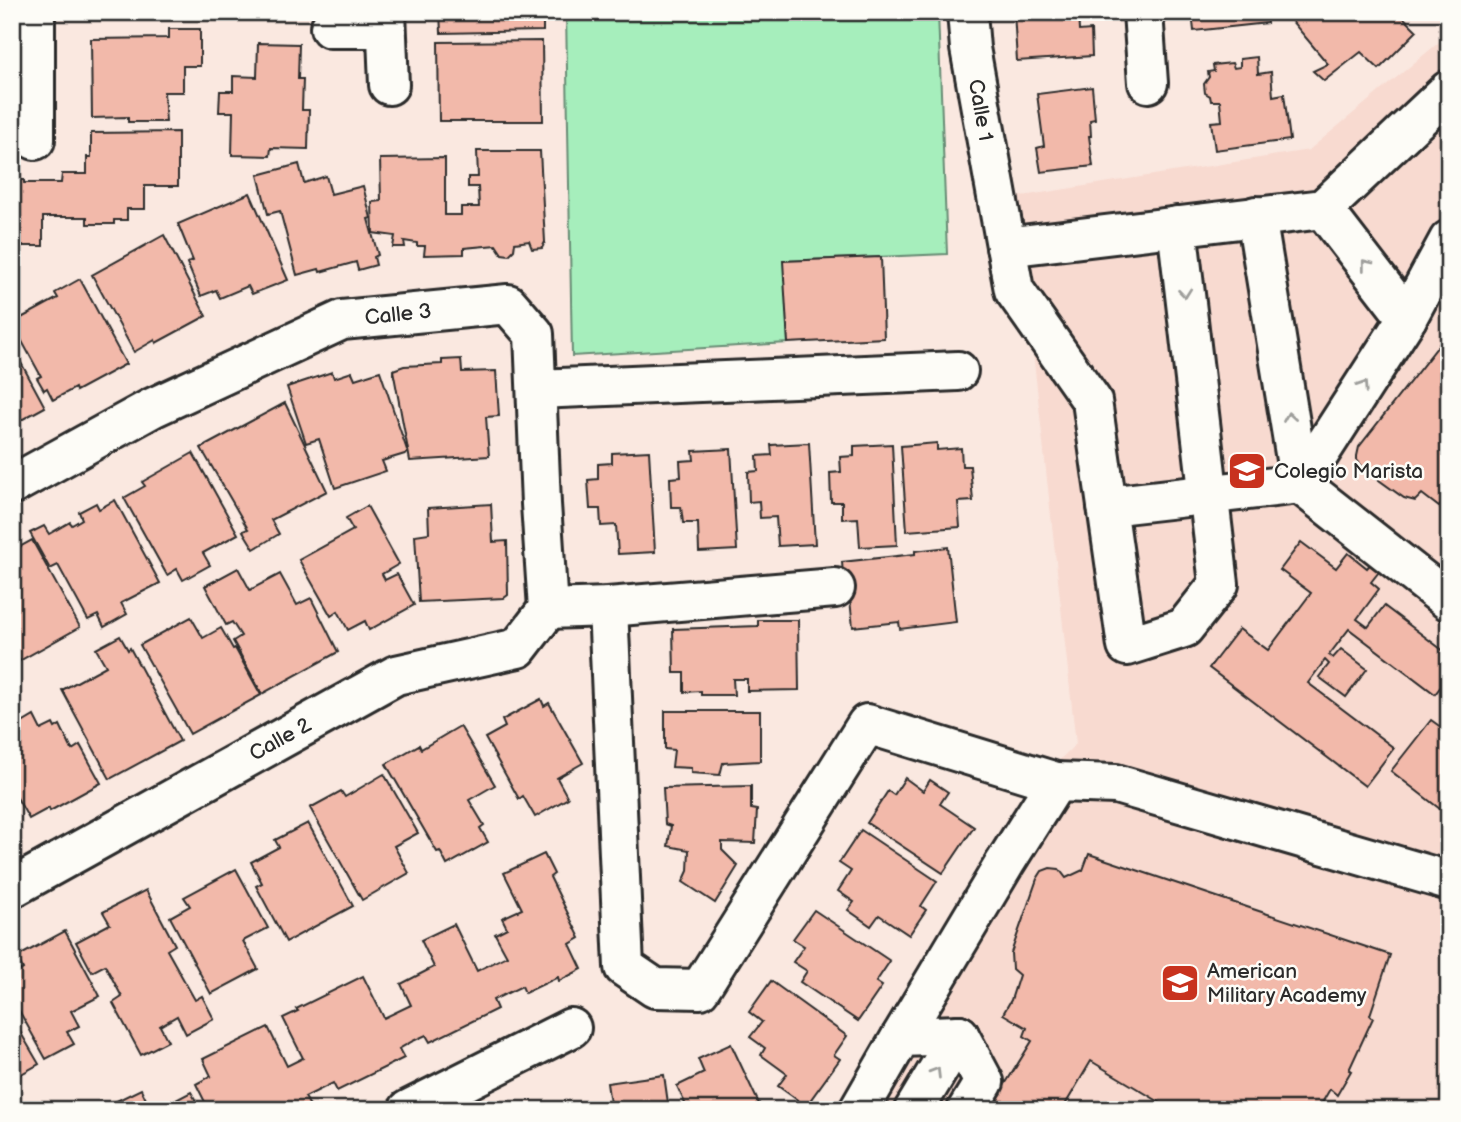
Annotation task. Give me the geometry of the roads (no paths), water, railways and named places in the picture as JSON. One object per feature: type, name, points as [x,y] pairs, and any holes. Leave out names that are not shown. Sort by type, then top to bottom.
[{"type":"street","points":[[35,12],[24,63],[35,140]]},
{"type":"street","name":"Calle 1","points":[[967,12],[970,48],[1014,290],[1092,401],[1127,646],[1184,628],[1219,584],[1208,495]]},
{"type":"street","points":[[1143,12],[1148,83]]},
{"type":"street","points":[[330,29],[386,20],[388,85]]},
{"type":"street","points":[[1006,247],[1323,209],[1449,90]]},
{"type":"street","points":[[1323,209],[1407,318]]},
{"type":"street","points":[[1256,216],[1300,484],[1449,601]]},
{"type":"street","points":[[1177,226],[1208,495]]},
{"type":"street","points":[[1300,484],[1407,318],[1449,240]]},
{"type":"street","points":[[1407,318],[1449,292]]},
{"type":"street","name":"Calle 3","points":[[12,485],[152,408],[342,320],[508,304],[534,334],[548,609]]},
{"type":"street","points":[[537,389],[958,372]]},
{"type":"street","points":[[1107,506],[1300,484]]},
{"type":"street","points":[[548,609],[608,607],[835,589]]},
{"type":"street","points":[[608,607],[624,967],[655,988],[700,989],[867,724],[1056,782],[1116,784],[1449,881]]},
{"type":"street","name":"Calle 2","points":[[12,888],[396,675],[518,648],[548,609]]},
{"type":"street","points":[[859,1110],[1004,863],[1056,782]]},
{"type":"street","points":[[408,1110],[571,1028]]},
{"type":"street","points":[[901,1038],[959,1035]]},
{"type":"street","points":[[914,1110],[959,1035]]},
{"type":"street","points":[[959,1035],[984,1082],[967,1110]]},
{"type":"place","name":"Colegio Marista","points":[[1247,471]]},
{"type":"place","name":"American Military Academy","points":[[1180,983]]}]
